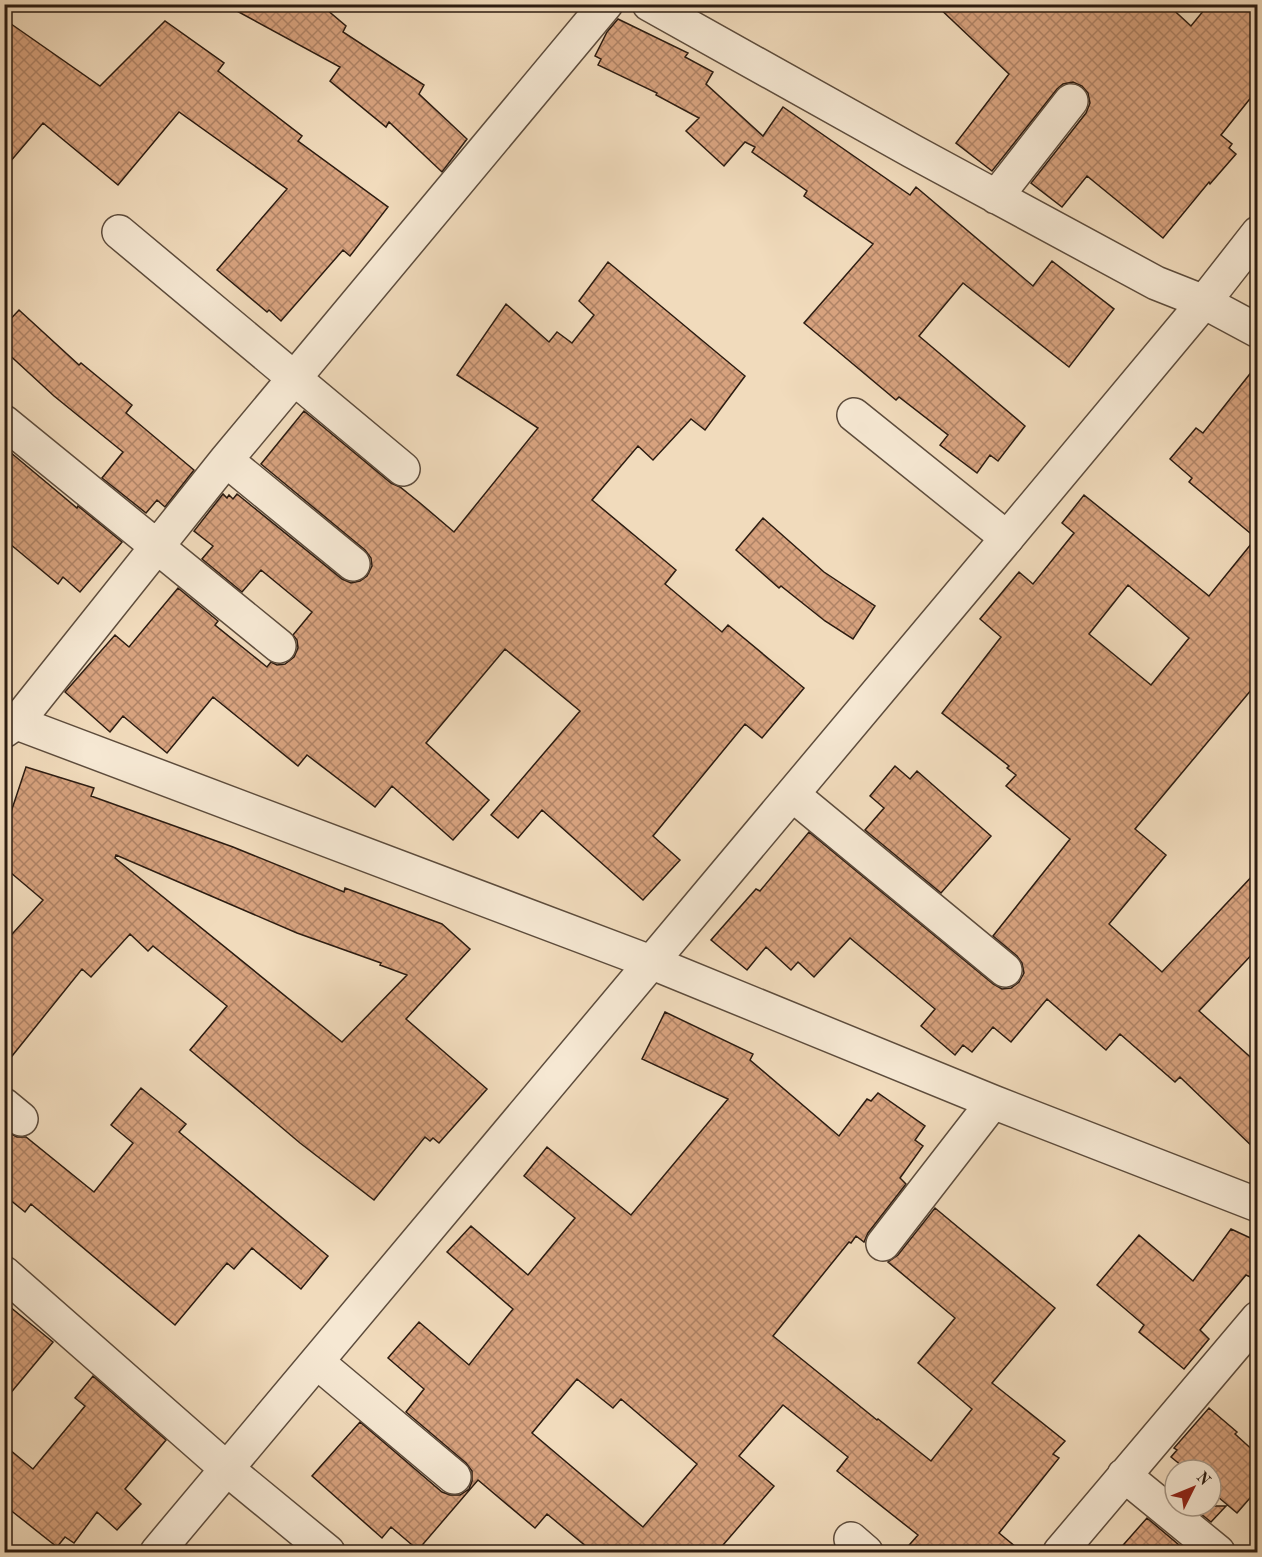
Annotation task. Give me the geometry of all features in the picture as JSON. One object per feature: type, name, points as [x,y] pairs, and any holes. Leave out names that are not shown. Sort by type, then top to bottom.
[{"type":"street","points":[[606,4],[8,724],[652,963],[993,1102],[1257,1205]]},
{"type":"street","points":[[649,4],[996,197],[1156,283],[1204,302],[1257,331]]},
{"type":"street","points":[[996,197],[1071,101]]},
{"type":"street","points":[[119,232],[403,469]]},
{"type":"street","points":[[157,1552],[1204,302],[1257,232]]},
{"type":"street","points":[[854,415],[1007,538]]},
{"type":"street","points":[[4,422],[279,646]]},
{"type":"street","points":[[226,460],[353,564]]},
{"type":"street","points":[[793,795],[1005,970]]},
{"type":"street","points":[[883,1244],[993,1102]]},
{"type":"street","points":[[4,1273],[227,1469],[328,1552]]},
{"type":"street","points":[[1059,1552],[1257,1318]]},
{"type":"street","points":[[317,1362],[454,1477]]},
{"type":"street","points":[[1124,1475],[1218,1552]]},
{"type":"building","points":[[224,4],[320,4],[346,26],[343,32],[424,85],[419,94],[467,139],[442,172],[389,122],[386,127],[330,81],[340,67]]},
{"type":"building","points":[[935,4],[1167,4],[1191,26],[1209,4],[1257,4],[1257,90],[1221,135],[1232,144],[1229,148],[1236,154],[1210,184],[1209,182],[1163,238],[1087,176],[1062,207],[1031,183],[1086,113],[1090,103],[1088,93],[1082,86],[1073,82],[1063,84],[992,171],[956,143],[1009,74]]},
{"type":"building","points":[[4,19],[100,86],[165,21],[224,63],[218,71],[302,136],[298,141],[388,207],[350,256],[343,250],[281,321],[217,270],[287,189],[179,112],[118,185],[43,123],[4,169]]},
{"type":"building","points":[[618,19],[688,53],[685,57],[713,72],[706,84],[763,136],[783,107],[910,195],[916,187],[1033,286],[1052,261],[1114,309],[1069,367],[963,283],[919,336],[1025,426],[998,461],[990,455],[977,473],[940,445],[948,435],[899,397],[896,400],[804,323],[873,244],[804,196],[807,191],[752,152],[755,147],[745,142],[724,166],[686,131],[699,118],[656,95],[657,93],[598,65],[601,59],[595,56],[607,32]]},
{"type":"building","points":[[608,262],[745,376],[705,430],[691,419],[653,460],[638,446],[592,500],[676,570],[665,584],[722,632],[728,625],[804,688],[762,738],[745,724],[653,836],[680,860],[643,900],[542,810],[518,838],[491,815],[580,711],[505,649],[426,743],[489,800],[453,840],[392,786],[375,807],[307,755],[298,766],[213,697],[167,753],[123,716],[110,732],[65,692],[115,635],[129,647],[178,588],[218,621],[215,625],[267,667],[271,662],[277,665],[285,664],[294,657],[298,648],[297,640],[293,635],[312,612],[261,570],[242,592],[202,559],[213,546],[194,531],[223,494],[233,499],[237,494],[342,579],[351,583],[367,576],[372,566],[371,558],[365,550],[261,464],[304,411],[454,532],[538,428],[457,375],[506,304],[549,342],[557,332],[572,343],[594,315],[579,301]]},
{"type":"building","points":[[19,310],[79,365],[81,363],[132,405],[126,413],[194,470],[165,507],[157,500],[146,513],[102,478],[123,452],[54,396],[4,350],[4,326]]},
{"type":"building","points":[[1257,365],[1257,683],[1135,829],[1166,855],[1109,924],[1162,972],[1257,871],[1257,949],[1199,1011],[1257,1063],[1257,1151],[1180,1077],[1175,1082],[1120,1034],[1106,1050],[1047,999],[1011,1042],[993,1027],[972,1052],[963,1045],[955,1055],[921,1026],[935,1009],[850,938],[814,977],[798,962],[791,970],[766,947],[747,970],[711,940],[756,889],[760,891],[809,832],[993,984],[1002,989],[1011,988],[1019,982],[1024,973],[1022,963],[993,936],[1070,839],[1006,786],[1016,775],[1007,768],[1009,766],[942,713],[1001,637],[980,619],[1019,572],[1033,584],[1074,533],[1062,523],[1084,495],[1209,596],[1256,538],[1189,482],[1192,478],[1170,459],[1196,428],[1203,433]],"holes":[[[1128,585],[1189,638],[1151,685],[1089,634]]]},
{"type":"building","points":[[4,447],[122,542],[80,592],[63,577],[58,584],[4,539]]},
{"type":"building","points":[[763,518],[824,572],[875,606],[853,639],[825,621],[781,586],[779,588],[736,550]]},
{"type":"building","points":[[895,766],[910,779],[917,771],[991,836],[941,893],[865,830],[884,808],[870,796]]},
{"type":"building","points":[[26,767],[94,788],[91,796],[233,847],[344,892],[345,888],[442,924],[470,949],[406,1019],[487,1089],[439,1143],[433,1138],[430,1141],[425,1137],[374,1200],[300,1143],[190,1050],[227,1006],[153,946],[148,951],[130,934],[91,977],[82,969],[4,1066],[4,943],[43,900],[4,867],[4,833]],"holes":[[[116,855],[297,933],[381,963],[380,965],[407,975],[342,1042],[115,858]]]},
{"type":"building","points":[[665,1012],[753,1054],[750,1060],[839,1136],[867,1099],[871,1101],[878,1093],[925,1126],[915,1140],[923,1146],[900,1178],[906,1184],[868,1233],[864,1242],[856,1236],[851,1243],[849,1242],[773,1336],[931,1461],[972,1409],[918,1363],[955,1318],[888,1262],[898,1255],[935,1208],[1055,1308],[992,1383],[1065,1441],[1053,1454],[1059,1458],[999,1533],[1022,1552],[903,1552],[918,1535],[837,1471],[848,1457],[783,1405],[739,1456],[774,1486],[717,1552],[593,1552],[547,1514],[535,1528],[478,1480],[418,1550],[391,1527],[382,1538],[312,1476],[360,1422],[442,1492],[460,1495],[469,1489],[472,1471],[466,1463],[406,1412],[424,1389],[388,1358],[419,1322],[469,1365],[513,1309],[447,1252],[471,1226],[528,1275],[575,1218],[524,1176],[547,1147],[631,1215],[728,1099],[642,1059]],"holes":[[[577,1379],[613,1408],[621,1399],[697,1464],[643,1527],[532,1433]]]},
{"type":"building","points":[[141,1088],[186,1124],[179,1132],[328,1256],[301,1289],[252,1248],[234,1269],[227,1263],[175,1325],[31,1204],[25,1212],[4,1195],[4,1130],[17,1137],[26,1137],[94,1192],[133,1143],[111,1125]]},
{"type":"building","points":[[1231,1229],[1257,1241],[1257,1280],[1246,1275],[1200,1330],[1209,1339],[1184,1369],[1139,1332],[1144,1325],[1097,1285],[1139,1235],[1193,1281]]},
{"type":"building","points":[[4,1302],[53,1342],[4,1401]]},
{"type":"building","points":[[93,1376],[166,1440],[125,1489],[141,1504],[117,1530],[97,1512],[74,1543],[65,1537],[57,1547],[4,1505],[4,1445],[33,1469],[85,1406],[75,1398]]},
{"type":"building","points":[[1209,1408],[1237,1432],[1235,1434],[1257,1454],[1257,1490],[1237,1513],[1223,1501],[1223,1458],[1172,1458],[1177,1450],[1174,1448]]},
{"type":"building","points":[[1147,1518],[1185,1550],[1183,1552],[1117,1552]]}]
